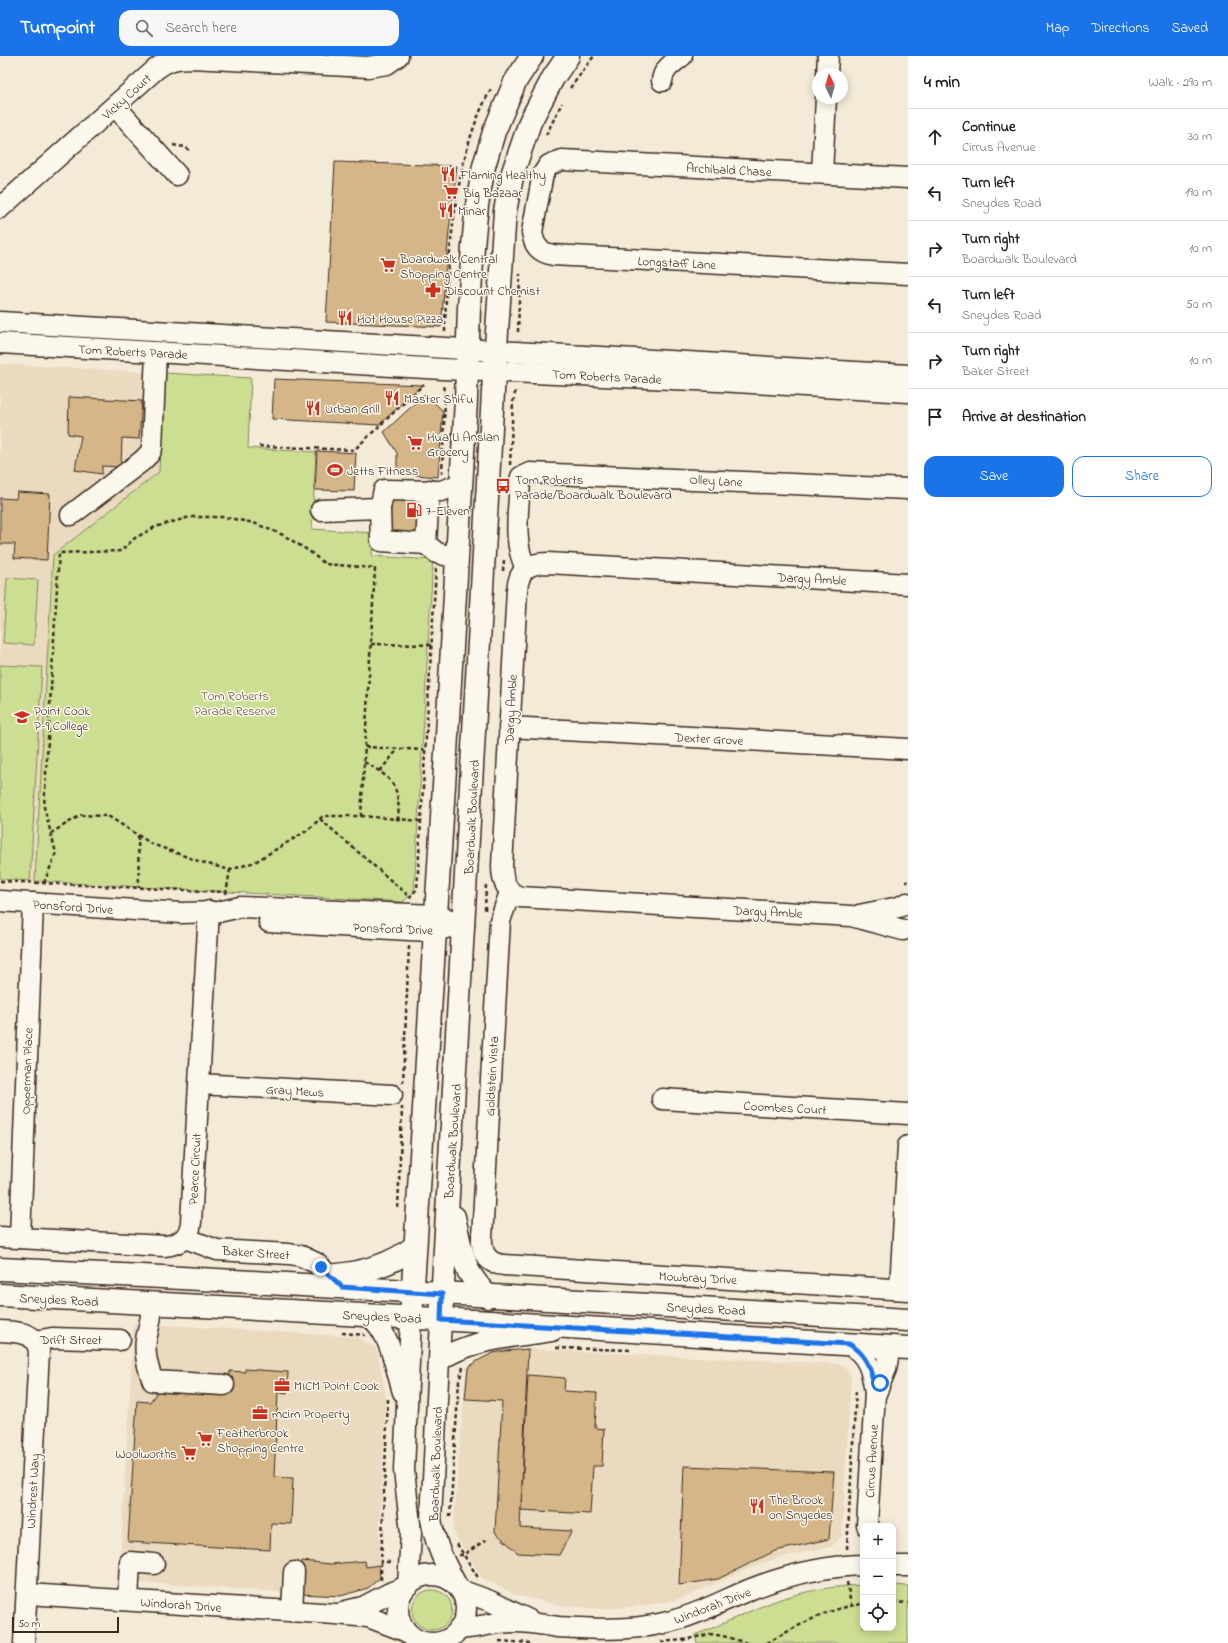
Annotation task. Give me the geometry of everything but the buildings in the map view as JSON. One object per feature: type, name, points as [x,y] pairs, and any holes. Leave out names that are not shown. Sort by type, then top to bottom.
[{"type":"main road","name":"Boardwalk Boulevard","points":[[411,1318],[457,558],[473,246],[477,205],[484,166],[494,132],[516,82],[532,56]]},
{"type":"main road","name":"Boardwalk Boulevard","points":[[441,1320],[501,267],[508,191],[530,122],[553,78],[568,56]]},
{"type":"main road","points":[[449,1192],[468,1271],[488,1297]]},
{"type":"main road","points":[[336,1282],[396,1260],[415,1246]]},
{"type":"main road","name":"Sneydes Road","points":[[0,1269],[241,1282],[336,1282],[442,1294],[908,1320]]},
{"type":"main road","points":[[77,1274],[130,1284],[144,1293],[152,1303]]},
{"type":"main road","name":"Sneydes Road","points":[[0,1295],[899,1347]]},
{"type":"main road","points":[[858,1317],[899,1347]]},
{"type":"street","name":"Vicky Court","points":[[0,208],[162,64],[175,59],[191,58],[368,67],[387,64],[398,56]]},
{"type":"street","points":[[662,81],[664,73],[667,69],[682,56]]},
{"type":"street","points":[[827,68],[828,56]]},
{"type":"street","points":[[822,173],[826,104]]},
{"type":"street","points":[[115,106],[177,175]]},
{"type":"street","name":"Archibald Chase","points":[[551,164],[566,160],[908,178]]},
{"type":"street","name":"Longstaff Lane","points":[[551,164],[543,174],[532,225],[535,245],[541,252],[546,254],[908,274]]},
{"type":"street","name":"Tom Roberts Parade","points":[[0,322],[308,340],[468,359]]},
{"type":"street","points":[[252,337],[266,358]]},
{"type":"street","points":[[307,360],[308,340]]},
{"type":"street","name":"Tom Roberts Parade","points":[[0,343],[307,360],[496,360],[719,373],[908,392]]},
{"type":"street","points":[[71,515],[142,461],[150,453],[156,352]]},
{"type":"street","name":"Tom Roberts Parade","points":[[719,373],[908,375]]},
{"type":"street","name":"Olley Lane","points":[[526,568],[518,547],[520,481],[521,477],[530,473],[908,489]]},
{"type":"street","points":[[457,558],[437,553],[426,544],[381,541],[380,508],[384,490],[441,491],[461,484]]},
{"type":"street","points":[[426,544],[429,490]]},
{"type":"street","points":[[321,510],[380,508]]},
{"type":"street","name":"Dargy Amble","points":[[907,903],[899,907],[851,916],[525,898],[516,896],[510,892],[503,880],[502,866],[517,584],[521,573],[526,568],[535,564],[548,563],[908,584]]},
{"type":"street","name":"Dexter Grove","points":[[509,727],[908,750]]},
{"type":"street","name":"Goldstein Vista","points":[[490,1260],[482,1249],[482,1238],[500,922],[510,892]]},
{"type":"street","name":"Ponsford Drive","points":[[0,901],[181,913],[218,907],[239,920],[464,924]]},
{"type":"street","name":"Opperman Place","points":[[20,1238],[33,903]]},
{"type":"street","points":[[906,935],[900,922],[900,916],[902,909],[907,903]]},
{"type":"street","name":"Pearce Circuit","points":[[185,1238],[191,1228],[192,1222],[199,1084],[218,907]]},
{"type":"street","name":"Dargy Amble","points":[[851,916],[906,935]]},
{"type":"street","name":"Gray Mews","points":[[199,1084],[392,1095]]},
{"type":"street","name":"Coombes Court","points":[[662,1099],[908,1114]]},
{"type":"street","points":[[904,1290],[908,1146]]},
{"type":"street","points":[[0,1238],[164,1246],[178,1244],[185,1238]]},
{"type":"street","name":"Baker Street","points":[[185,1238],[217,1250],[302,1256],[316,1263],[336,1282]]},
{"type":"street","name":"Mowbray Drive","points":[[490,1260],[496,1264],[504,1265],[904,1290]]},
{"type":"street","points":[[116,1302],[129,1308],[136,1314],[147,1336]]},
{"type":"street","points":[[152,1303],[151,1322],[147,1336],[146,1362],[153,1381],[224,1385]]},
{"type":"street","points":[[367,1316],[377,1323],[387,1343],[406,1406]]},
{"type":"street","name":"Boardwalk Boulevard","points":[[406,1586],[411,1533],[404,1470],[411,1318]]},
{"type":"street","name":"Boardwalk Boulevard","points":[[441,1320],[432,1519],[434,1534],[441,1557],[459,1588]]},
{"type":"street","points":[[439,1361],[456,1351],[472,1346],[508,1338],[575,1328]]},
{"type":"street","name":"Drift Street","points":[[0,1331],[24,1332],[35,1341],[52,1338],[120,1340]]},
{"type":"street","name":"Windrest Way","points":[[24,1643],[39,1357],[39,1348],[35,1341]]},
{"type":"street","name":"Cirrus Avenue","points":[[849,1344],[859,1350],[866,1359],[871,1372],[875,1396],[867,1523]]},
{"type":"street","name":"Cirrus Avenue","points":[[875,1396],[888,1364],[899,1347]]},
{"type":"street","points":[[128,1600],[130,1562],[154,1564]]},
{"type":"street","name":"Windorah Drive","points":[[459,1588],[535,1622],[558,1635],[662,1624],[702,1611],[750,1590],[795,1574],[834,1567],[860,1565]]},
{"type":"street","points":[[896,1566],[908,1566]]},
{"type":"street","points":[[292,1611],[294,1572]]},
{"type":"street","points":[[428,1575],[438,1576],[449,1580],[459,1588],[464,1599],[466,1610],[464,1620],[457,1635],[438,1643],[427,1643],[410,1636],[399,1620],[398,1609],[399,1598],[406,1586],[417,1578],[428,1575]]},
{"type":"street","name":"Windorah Drive","points":[[336,1614],[363,1607],[406,1586]]},
{"type":"street","name":"Windorah Drive","points":[[27,1594],[368,1617],[410,1636]]},
{"type":"street","name":"Windorah Drive","points":[[457,1635],[472,1628],[502,1622],[535,1622]]},
{"type":"path","points":[[445,329],[448,268],[464,158]]},
{"type":"path","points":[[259,446],[354,450],[426,382]]},
{"type":"path","points":[[44,884],[56,853],[44,808],[59,553],[121,551],[136,538],[155,527],[190,517],[224,517],[254,523],[283,535],[309,551],[325,564],[375,568],[361,816]]},
{"type":"path","points":[[371,644],[432,645]]},
{"type":"path","points":[[365,747],[425,750]]},
{"type":"path","points":[[380,771],[398,749]]},
{"type":"path","points":[[364,762],[380,771],[395,787],[400,804],[398,820]]},
{"type":"path","points":[[51,833],[81,815],[108,816],[152,844],[230,870],[255,862],[308,830],[323,816],[361,816],[421,821]]},
{"type":"path","points":[[320,819],[410,897]]},
{"type":"path","points":[[138,836],[139,888]]},
{"type":"path","points":[[218,907],[226,893],[230,870]]},
{"type":"path","points":[[0,881],[234,893]]},
{"type":"path","points":[[554,1348],[636,1351]]},
{"type":"path","points":[[449,1523],[460,1381],[465,1364]]},
{"type":"path","points":[[456,1543],[479,1579],[485,1582]]},
{"type":"path","points":[[896,1602],[908,1603]]},
{"type":"path","points":[[764,1643],[767,1643],[820,1614],[851,1605],[860,1604]]},
{"type":"path","points":[[653,1643],[683,1640],[710,1634],[747,1643]]},
{"type":"path","points":[[495,1640],[530,1643]]},
{"type":"shaded area","name":"Point Cook P-9 College","points":[[0,364],[164,373],[159,472],[53,555],[35,881],[0,879]]},
{"type":"shaded area","name":"Featherbrook Shopping Centre","points":[[134,1323],[357,1337],[377,1349],[386,1398],[379,1533],[380,1578],[368,1588],[341,1596],[119,1581]]},
{"type":"shaded area","points":[[529,1349],[841,1364],[851,1375],[842,1535],[831,1547],[775,1559],[745,1570],[690,1595],[675,1600],[643,1606],[603,1609],[563,1606],[516,1595],[482,1578],[453,1531],[466,1371],[477,1361],[494,1352]]},
{"type":"green space","name":"Tom Roberts Parade Reserve","points":[[164,373],[251,378],[248,448],[316,452],[312,529],[373,533],[372,556],[433,560],[414,892],[403,902],[35,881],[53,555],[159,472]]},
{"type":"green space","points":[[7,578],[38,580],[34,645],[3,643]]},
{"type":"green space","points":[[0,665],[42,667],[30,881],[0,879]]},
{"type":"green space","points":[[860,1585],[860,1631],[896,1631],[896,1585],[908,1586],[908,1643],[697,1643],[695,1635],[775,1601],[796,1594]]},
{"type":"green space","points":[[436,1590],[443,1593],[449,1599],[452,1610],[451,1618],[443,1627],[436,1630],[428,1630],[421,1627],[413,1618],[412,1606],[415,1599],[424,1591]]},
{"type":"place","name":"Flaming Healthy","points":[[448,174]]},
{"type":"place","name":"Big Bazaar","points":[[451,192]]},
{"type":"place","name":"Minar","points":[[446,210]]},
{"type":"place","name":"Boardwalk Central Shopping Centre","points":[[388,265]]},
{"type":"place","name":"Discount Chemist","points":[[433,290]]},
{"type":"place","name":"Hot House Pizza","points":[[345,318]]},
{"type":"place","name":"Master Shifu","points":[[392,398]]},
{"type":"place","name":"Urban Grill","points":[[313,408]]},
{"type":"place","name":"Hua Li Ansian Grocery","points":[[415,443]]},
{"type":"place","name":"Jetts Fitness","points":[[335,470]]},
{"type":"place","name":"Tom Roberts Parade/Boardwalk Boulevard","points":[[503,486]]},
{"type":"place","name":"7-Eleven","points":[[414,510]]},
{"type":"place","name":"Point Cook P-9 College","points":[[22,717]]},
{"type":"place","name":"MICM Point Cook","points":[[282,1385]]},
{"type":"place","name":"mcim Property","points":[[260,1413]]},
{"type":"place","name":"Featherbrook Shopping Centre","points":[[205,1439]]},
{"type":"place","name":"Woolworths","points":[[189,1453]]},
{"type":"place","name":"The Brook on Snyedes","points":[[757,1506]]},
{"type":"route","points":[[321,1267],[342,1287],[442,1294],[441,1320],[849,1344],[859,1350],[865,1357],[873,1380],[881,1381],[880,1383]]}]
